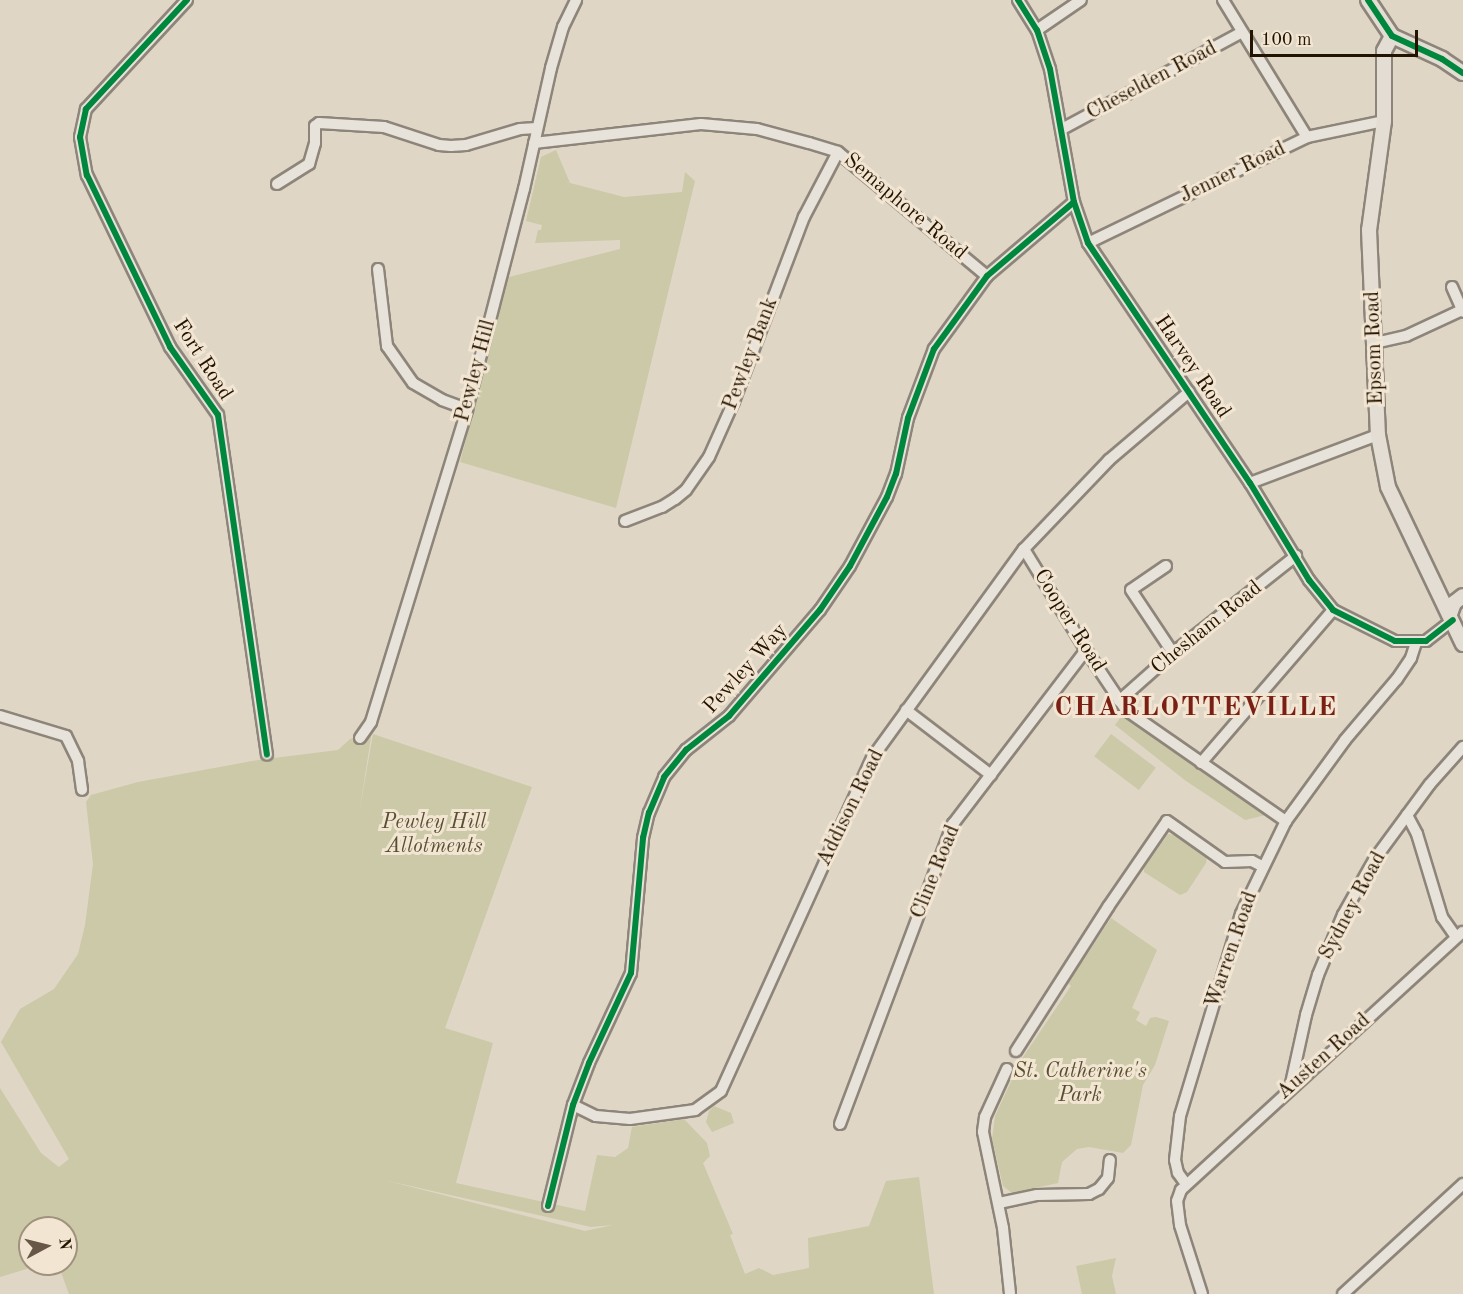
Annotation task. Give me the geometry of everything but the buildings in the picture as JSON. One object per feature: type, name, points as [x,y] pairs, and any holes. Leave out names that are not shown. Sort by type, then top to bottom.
[{"type":"main road","points":[[1374,2],[1392,36],[1432,54],[1463,73]]},
{"type":"main road","name":"Epsom Road","points":[[1392,36],[1384,51],[1384,120],[1369,230],[1378,435],[1388,487],[1463,644]]},
{"type":"main road","points":[[1451,617],[1454,603],[1463,596]]},
{"type":"street","name":"Fort Road","points":[[187,0],[86,109],[80,137],[87,175],[170,347],[218,415],[267,754]]},
{"type":"street","name":"Pewley Hill","points":[[360,738],[371,722],[467,409],[563,27],[576,0]]},
{"type":"street","name":"Harvey Road","points":[[1018,0],[1036,30],[1050,69],[1074,202],[1088,243],[1250,483],[1310,580],[1333,610],[1395,641],[1416,643]]},
{"type":"street","points":[[1036,30],[1081,0]]},
{"type":"street","points":[[1223,0],[1307,137]]},
{"type":"street","name":"Cheselden Road","points":[[1062,129],[1242,32]]},
{"type":"street","name":"Jenner Road","points":[[1088,243],[1307,137],[1384,120]]},
{"type":"street","points":[[277,184],[309,164],[315,143],[315,126],[319,123],[384,127],[440,145],[451,146],[466,145],[520,129],[537,128]]},
{"type":"street","name":"Semaphore Road","points":[[534,143],[671,127],[734,125],[778,134],[838,152],[987,276]]},
{"type":"street","name":"Pewley Bank","points":[[625,521],[662,507],[675,499],[686,490],[709,457],[734,401],[804,217],[838,152]]},
{"type":"street","name":"Pewley Way","points":[[548,1206],[573,1105],[589,1063],[631,973],[643,838],[649,813],[664,777],[681,756],[718,726],[764,678],[820,610],[850,566],[887,497],[896,474],[908,418],[934,349],[987,276],[1074,202]]},
{"type":"street","points":[[378,269],[387,346],[413,383],[442,400],[467,409]]},
{"type":"street","points":[[1375,343],[1406,336],[1463,311],[1452,287]]},
{"type":"street","name":"Addison Road","points":[[573,1105],[596,1116],[609,1119],[673,1115],[695,1110],[721,1091],[872,758],[1024,549],[1109,460],[1189,392]]},
{"type":"street","points":[[1250,483],[1378,435]]},
{"type":"street","name":"Cooper Road","points":[[1024,549],[1126,710],[1286,821]]},
{"type":"street","name":"Chesham Road","points":[[1119,701],[1173,653],[1296,556]]},
{"type":"street","points":[[1166,566],[1131,590],[1173,653]]},
{"type":"street","points":[[1200,763],[1333,610]]},
{"type":"street","points":[[1416,643],[1434,636],[1451,617]]},
{"type":"street","name":"Warren Road","points":[[1186,1184],[1178,1173],[1175,1160],[1180,1116],[1240,914],[1286,821],[1345,740],[1396,679],[1411,658],[1416,643]]},
{"type":"street","name":"Cline Road","points":[[840,1124],[952,824],[1086,650]]},
{"type":"street","points":[[906,710],[991,775]]},
{"type":"street","points":[[0,716],[66,736],[78,761],[82,790]]},
{"type":"street","name":"Sydney Road","points":[[1290,1088],[1306,1014],[1330,942],[1374,860],[1430,784],[1463,747]]},
{"type":"street","points":[[1407,815],[1417,834],[1442,917],[1459,934]]},
{"type":"street","points":[[1016,1051],[1108,907],[1167,821],[1225,862],[1252,861],[1262,866]]},
{"type":"street","name":"Austen Road","points":[[1186,1184],[1459,934]]},
{"type":"street","points":[[1007,1069],[985,1117],[983,1131],[999,1203],[1010,1294]]},
{"type":"street","points":[[999,1203],[1037,1195],[1089,1194],[1106,1182],[1110,1160]]},
{"type":"street","points":[[1186,1184],[1178,1196],[1177,1209],[1202,1294]]},
{"type":"street","points":[[1343,1294],[1463,1184]]},
{"type":"green space","points":[[556,150],[570,183],[624,197],[682,192],[685,172],[695,181],[616,508],[460,462],[509,277],[620,249],[620,240],[535,243],[538,230],[541,230],[542,225],[526,221],[541,157]]},
{"type":"green space","points":[[1126,710],[1274,813],[1245,820],[1186,781],[1115,725]]},
{"type":"green space","name":"Pewley Hill Allotments","points":[[372,731],[359,814],[373,734],[532,787],[445,1028],[493,1043],[456,1183],[585,1211],[597,1155],[615,1157],[628,1148],[632,1127],[684,1119],[707,1143],[710,1156],[703,1163],[733,1234],[730,1235],[745,1274],[759,1268],[773,1275],[809,1268],[808,1238],[869,1226],[886,1181],[919,1177],[934,1294],[69,1294],[62,1276],[78,1276],[78,1216],[18,1216],[18,1272],[0,1277],[0,1088],[41,1153],[59,1167],[69,1159],[1,1042],[20,1009],[54,989],[78,954],[85,925],[93,864],[86,802],[91,795],[138,782],[258,760],[338,750],[350,739]],"holes":[[[384,1180],[591,1227],[613,1225],[585,1231]]]},
{"type":"green space","points":[[1111,734],[1156,768],[1139,790],[1094,756]]},
{"type":"green space","points":[[1168,834],[1177,835],[1207,856],[1206,863],[1187,892],[1180,895],[1144,872],[1144,868]]},
{"type":"green space","name":"St. Catherine's Park","points":[[1111,918],[1157,950],[1132,1008],[1140,1012],[1136,1020],[1146,1026],[1150,1018],[1156,1017],[1169,1021],[1155,1065],[1143,1085],[1131,1145],[1123,1153],[1089,1147],[1077,1149],[1062,1162],[1058,1183],[1012,1193],[1003,1186],[992,1139],[995,1116],[1021,1060],[1071,986],[1068,983],[1078,962],[1083,961]]},
{"type":"green space","points":[[714,1106],[731,1113],[734,1123],[712,1132],[706,1122],[709,1111]]},
{"type":"green space","points":[[1116,1258],[1112,1276],[1116,1294],[1082,1294],[1076,1266]]},
{"type":"cycle path","points":[[187,0],[86,109],[80,137],[87,175],[170,347],[218,415],[267,754]]},
{"type":"cycle path","points":[[1018,0],[1037,30],[1050,69],[1074,202],[1088,243],[1250,483],[1309,580],[1333,610],[1395,641],[1426,641],[1453,620]]},
{"type":"cycle path","points":[[1368,0],[1392,36],[1442,59],[1463,73]]},
{"type":"cycle path","points":[[548,1206],[573,1105],[589,1063],[631,973],[643,838],[649,813],[664,777],[686,750],[729,716],[820,610],[850,566],[887,497],[896,474],[908,418],[934,349],[987,276],[1074,202]]},
{"type":"district","name":"CHARLOTTEVILLE","points":[[1196,708]]}]
